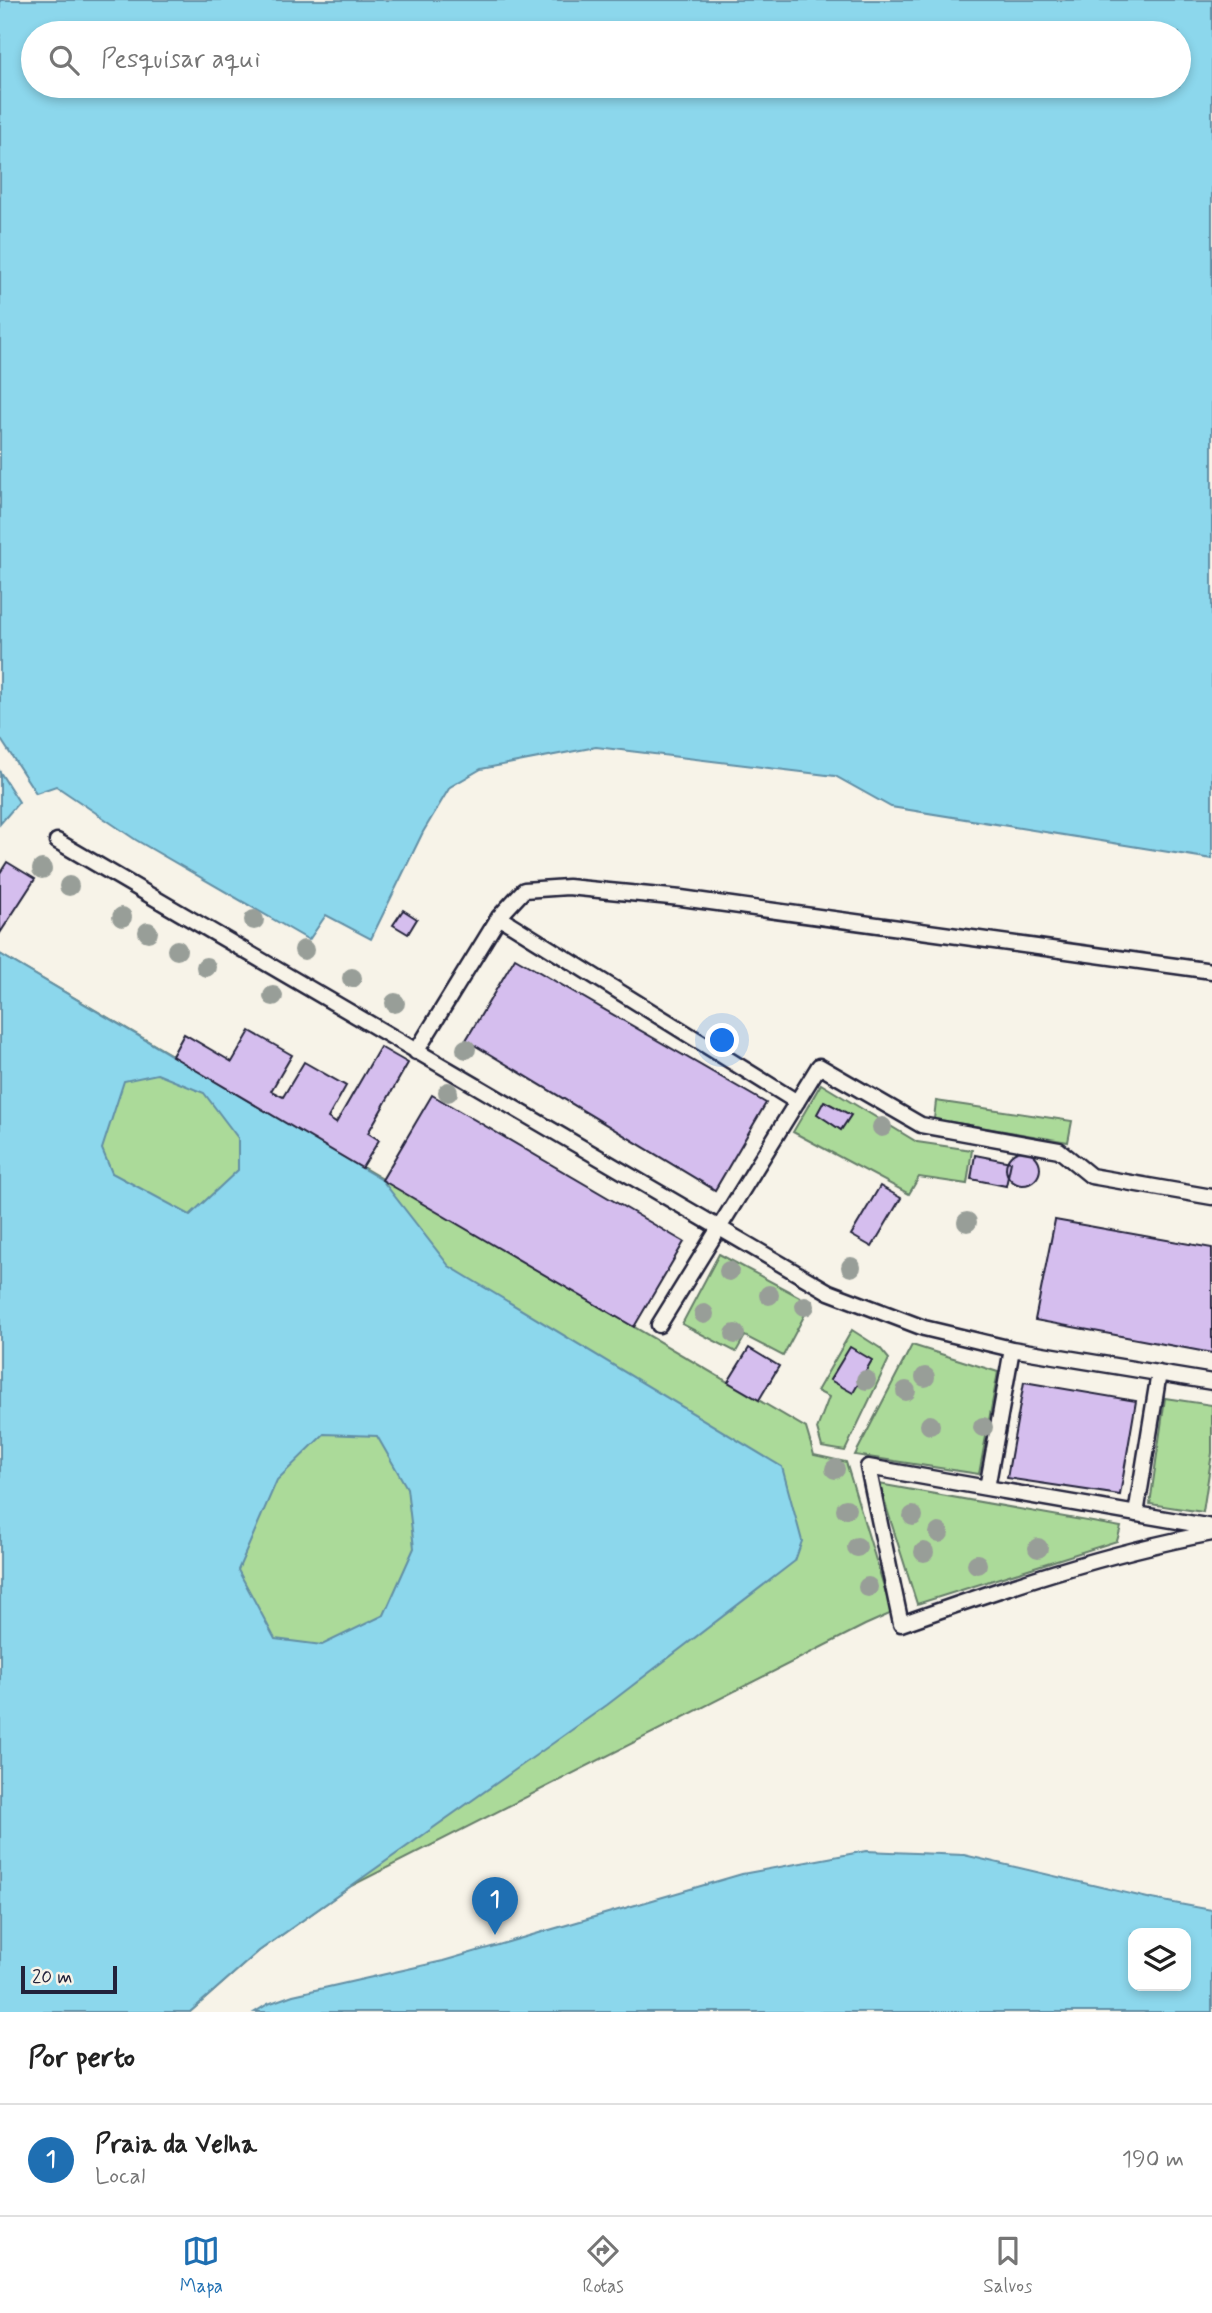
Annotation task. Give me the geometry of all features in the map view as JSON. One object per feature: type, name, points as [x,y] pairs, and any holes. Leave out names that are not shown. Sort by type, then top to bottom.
[{"type":"lane","points":[[57,841],[828,1292],[924,1328],[1012,1349],[1212,1382]]},
{"type":"lane","points":[[416,1052],[499,917],[524,890],[569,887],[681,898],[1212,971]]},
{"type":"lane","points":[[499,917],[797,1102]]},
{"type":"lane","points":[[659,1325],[819,1066],[921,1125],[1059,1150],[1091,1176],[1212,1197]]},
{"type":"lane","points":[[987,1488],[1012,1349]]},
{"type":"lane","points":[[1136,1514],[1159,1373]]},
{"type":"lane","points":[[1212,1526],[868,1467],[901,1624],[1044,1574],[1212,1533]]},
{"type":"green space","points":[[0,954],[806,1428],[814,1455],[846,1462],[892,1613],[351,1886],[259,1951],[190,2012],[0,2012]]},
{"type":"green space","points":[[821,1084],[917,1142],[972,1150],[967,1184],[919,1177],[909,1194],[793,1132]]},
{"type":"green space","points":[[936,1101],[1072,1121],[1068,1142],[934,1119]]},
{"type":"green space","points":[[719,1254],[811,1303],[783,1356],[745,1336],[736,1352],[682,1324]]},
{"type":"green space","points":[[852,1330],[880,1348],[889,1359],[845,1451],[822,1447],[817,1429],[829,1397],[817,1391]]},
{"type":"green space","points":[[912,1345],[998,1372],[979,1474],[855,1455]]},
{"type":"green space","points":[[1165,1398],[1212,1405],[1212,1453],[1203,1512],[1150,1504]]},
{"type":"green space","points":[[879,1484],[1121,1527],[1117,1541],[917,1604]]},
{"type":"water","points":[[0,0],[1212,0],[1212,859],[891,807],[835,776],[596,747],[481,769],[450,787],[423,832],[371,939],[326,915],[309,940],[136,840],[56,786],[36,793],[0,738]]},
{"type":"water","points":[[0,772],[19,802],[0,824]]},
{"type":"water","points":[[0,954],[382,1180],[449,1266],[782,1467],[802,1541],[795,1561],[607,1705],[259,1951],[190,2012],[0,2012]],"holes":[[[157,1074],[204,1093],[238,1138],[238,1170],[190,1215],[112,1173],[102,1149],[124,1081]],[[324,1434],[377,1436],[407,1488],[414,1548],[384,1615],[322,1645],[275,1639],[238,1570],[277,1480]]]},
{"type":"water","points":[[866,1851],[964,1855],[1152,1899],[1212,1910],[1212,2012],[255,2012],[293,1995],[443,1961],[742,1874]]},
{"type":"building","points":[[7,862],[35,879],[0,933],[0,873]]},
{"type":"building","points":[[403,910],[417,919],[408,934],[393,925]]},
{"type":"building","points":[[515,958],[766,1103],[715,1190],[466,1040]]},
{"type":"building","points":[[250,1031],[292,1055],[271,1091],[283,1097],[304,1062],[346,1086],[328,1118],[336,1123],[380,1047],[408,1063],[368,1133],[379,1140],[362,1168],[172,1056],[184,1034],[232,1062]]},
{"type":"building","points":[[432,1095],[684,1242],[634,1327],[382,1180]]},
{"type":"building","points":[[824,1101],[851,1115],[841,1130],[817,1114]]},
{"type":"building","points":[[1023,1151],[1035,1156],[1040,1168],[1035,1180],[1023,1185],[1011,1180],[1006,1168],[1011,1156]]},
{"type":"building","points":[[975,1155],[1011,1162],[1006,1186],[971,1179]]},
{"type":"building","points":[[880,1186],[901,1198],[872,1247],[851,1235]]},
{"type":"building","points":[[1055,1220],[1212,1248],[1212,1353],[1035,1320]]},
{"type":"building","points":[[850,1347],[872,1360],[853,1393],[830,1380]]},
{"type":"building","points":[[749,1348],[779,1366],[759,1400],[728,1382]]},
{"type":"building","points":[[1024,1382],[1136,1401],[1120,1495],[1007,1478]]},
{"type":"place","name":"Praia da Velha","points":[[495,1935]]}]
